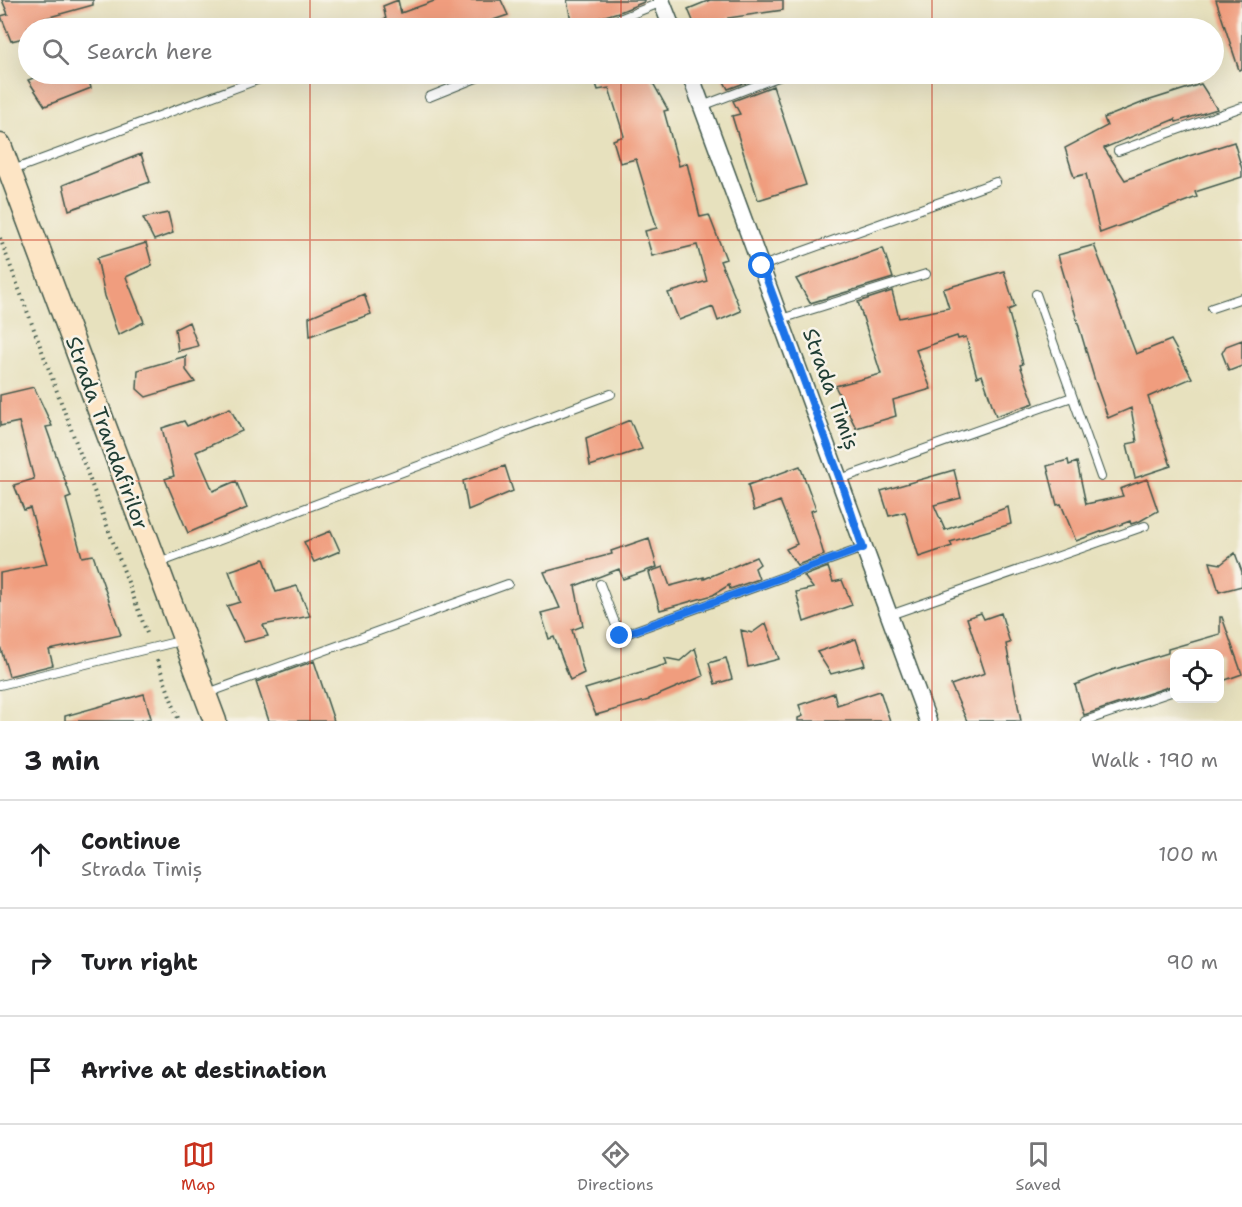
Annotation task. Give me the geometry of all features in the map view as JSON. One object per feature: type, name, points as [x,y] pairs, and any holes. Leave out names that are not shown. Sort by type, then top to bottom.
[{"type":"main road","name":"Strada Trandafirilor","points":[[0,145],[215,721]]},
{"type":"street","points":[[662,1],[668,18]]},
{"type":"street","name":"Strada Timiș","points":[[694,84],[928,721]]},
{"type":"lane","points":[[621,18],[662,1]]},
{"type":"lane","points":[[10,172],[246,84]]},
{"type":"lane","points":[[429,97],[461,84]]},
{"type":"lane","points":[[702,106],[760,84]]},
{"type":"lane","points":[[1118,151],[1242,107]]},
{"type":"lane","points":[[762,266],[996,182]]},
{"type":"lane","points":[[782,319],[926,274]]},
{"type":"lane","points":[[1036,294],[1101,477]]},
{"type":"lane","points":[[1212,308],[1242,298]]},
{"type":"lane","points":[[156,564],[611,394]]},
{"type":"lane","points":[[840,479],[1072,397]]},
{"type":"lane","points":[[890,615],[1144,526]]},
{"type":"lane","points":[[600,584],[620,636],[863,548]]},
{"type":"lane","points":[[205,694],[508,584]]},
{"type":"lane","points":[[0,685],[185,640]]},
{"type":"lane","points":[[1085,721],[1170,692]]},
{"type":"path","points":[[0,238],[179,721]]},
{"type":"building","points":[[2,0],[93,0],[93,5],[46,18],[18,18],[18,39],[11,41],[1,16],[8,14]]},
{"type":"building","points":[[398,0],[401,13],[437,0],[501,0],[508,15],[499,18],[386,18],[383,6]]},
{"type":"building","points":[[567,0],[644,0],[622,11],[599,18],[570,18]]},
{"type":"building","points":[[710,0],[783,0],[783,10],[728,18],[692,18],[688,9]]},
{"type":"building","points":[[1216,0],[1242,0],[1242,69],[1239,70],[1224,18],[1222,18]]},
{"type":"building","points":[[31,84],[90,84],[91,88],[45,106]]},
{"type":"building","points":[[596,84],[654,84],[668,110],[664,111],[679,166],[687,163],[700,217],[709,215],[726,259],[720,261],[741,311],[718,321],[713,307],[679,320],[668,293],[707,281],[697,245],[652,256],[645,231],[657,228],[636,159],[620,163],[613,140],[624,136],[609,88],[598,90]]},
{"type":"building","points":[[725,84],[742,84],[728,89]]},
{"type":"building","points":[[1201,84],[1217,109],[1176,122],[1175,119],[1104,148],[1125,180],[1234,142],[1242,177],[1195,192],[1197,197],[1100,233],[1086,174],[1074,177],[1065,148],[1107,126],[1104,118],[1144,102]]},
{"type":"building","points":[[773,86],[806,185],[758,200],[732,116],[740,114],[733,101]]},
{"type":"building","points":[[141,154],[150,182],[69,210],[63,185]]},
{"type":"building","points":[[168,213],[173,233],[154,240],[143,218]]},
{"type":"building","points":[[146,243],[152,265],[126,277],[144,322],[118,335],[105,296],[97,258]]},
{"type":"building","points":[[1094,245],[1136,354],[1171,340],[1192,378],[1148,397],[1171,466],[1135,478],[1127,444],[1137,442],[1131,408],[1108,418],[1058,255]]},
{"type":"building","points":[[883,248],[893,278],[810,303],[796,279]]},
{"type":"building","points":[[1004,271],[1015,307],[1008,310],[1023,364],[1020,365],[1034,403],[996,416],[982,375],[977,377],[966,337],[958,339],[957,336],[916,350],[931,389],[893,400],[896,416],[856,428],[835,386],[881,374],[858,302],[892,291],[899,318],[949,308],[943,289]]},
{"type":"building","points":[[364,294],[371,314],[310,336],[309,317]]},
{"type":"building","points":[[189,322],[198,346],[178,351],[175,329]]},
{"type":"building","points":[[1242,340],[1242,366],[1229,371],[1222,353],[1226,346]]},
{"type":"building","points":[[186,356],[186,370],[195,382],[146,397],[137,389],[138,370]]},
{"type":"building","points":[[34,387],[52,426],[46,427],[71,497],[66,499],[82,557],[93,555],[121,635],[49,650],[53,665],[9,676],[0,646],[0,573],[47,564],[30,508],[24,510],[14,485],[34,479],[19,422],[0,426],[0,395]]},
{"type":"building","points":[[230,408],[242,431],[196,452],[213,491],[236,481],[247,508],[188,533],[165,479],[174,476],[162,428],[184,421],[187,426]]},
{"type":"building","points":[[630,420],[642,449],[590,466],[586,438]]},
{"type":"building","points":[[1068,460],[1069,465],[1077,462],[1086,504],[1123,496],[1120,489],[1147,479],[1158,511],[1140,521],[1131,524],[1130,521],[1076,541],[1061,504],[1057,505],[1047,466]]},
{"type":"building","points":[[505,466],[513,491],[468,510],[463,481]]},
{"type":"building","points":[[800,466],[816,509],[811,511],[824,555],[797,565],[786,549],[797,544],[780,501],[754,511],[748,485]]},
{"type":"building","points":[[954,470],[961,498],[934,505],[945,530],[1008,507],[1011,524],[950,542],[952,546],[919,557],[905,512],[889,516],[881,491]]},
{"type":"building","points":[[331,531],[340,551],[314,562],[304,542]]},
{"type":"building","points":[[649,538],[657,567],[623,579],[619,569],[575,586],[583,626],[572,630],[584,673],[570,680],[554,637],[549,639],[541,613],[560,608],[544,572],[612,554],[611,551]]},
{"type":"building","points":[[1235,553],[1242,572],[1242,586],[1219,592],[1210,562],[1221,564]]},
{"type":"building","points":[[756,557],[760,564],[755,568],[759,579],[730,589],[729,585],[713,595],[660,610],[649,572],[663,567],[670,586],[704,577],[704,579]]},
{"type":"building","points":[[264,559],[276,592],[297,586],[310,616],[263,625],[268,636],[244,642],[227,606],[240,602],[229,571]]},
{"type":"building","points":[[828,567],[833,582],[842,580],[852,605],[804,622],[796,592],[813,588],[804,576]]},
{"type":"building","points":[[981,613],[984,619],[1001,613],[1010,643],[1006,644],[1021,721],[967,721],[951,685],[985,673],[967,618]]},
{"type":"building","points":[[1220,617],[1222,617],[1242,674],[1224,681],[1224,649],[1170,649],[1170,686],[1084,715],[1075,685],[1112,670],[1168,653],[1168,649],[1220,634]]},
{"type":"building","points":[[766,623],[779,659],[748,667],[741,630],[752,633]]},
{"type":"building","points":[[856,639],[865,665],[831,674],[817,652]]},
{"type":"building","points":[[695,648],[703,676],[649,700],[596,715],[585,689],[667,664],[665,658],[680,661]]},
{"type":"building","points":[[726,658],[732,679],[715,684],[709,663]]},
{"type":"building","points":[[314,661],[334,721],[269,721],[256,682]]},
{"type":"building","points":[[880,691],[890,721],[798,721],[798,718],[803,716],[799,705],[834,693],[837,705]]},
{"type":"building","points":[[144,694],[151,718],[139,721],[65,721],[65,716]]},
{"type":"route","points":[[620,636],[863,548],[762,266]]}]
